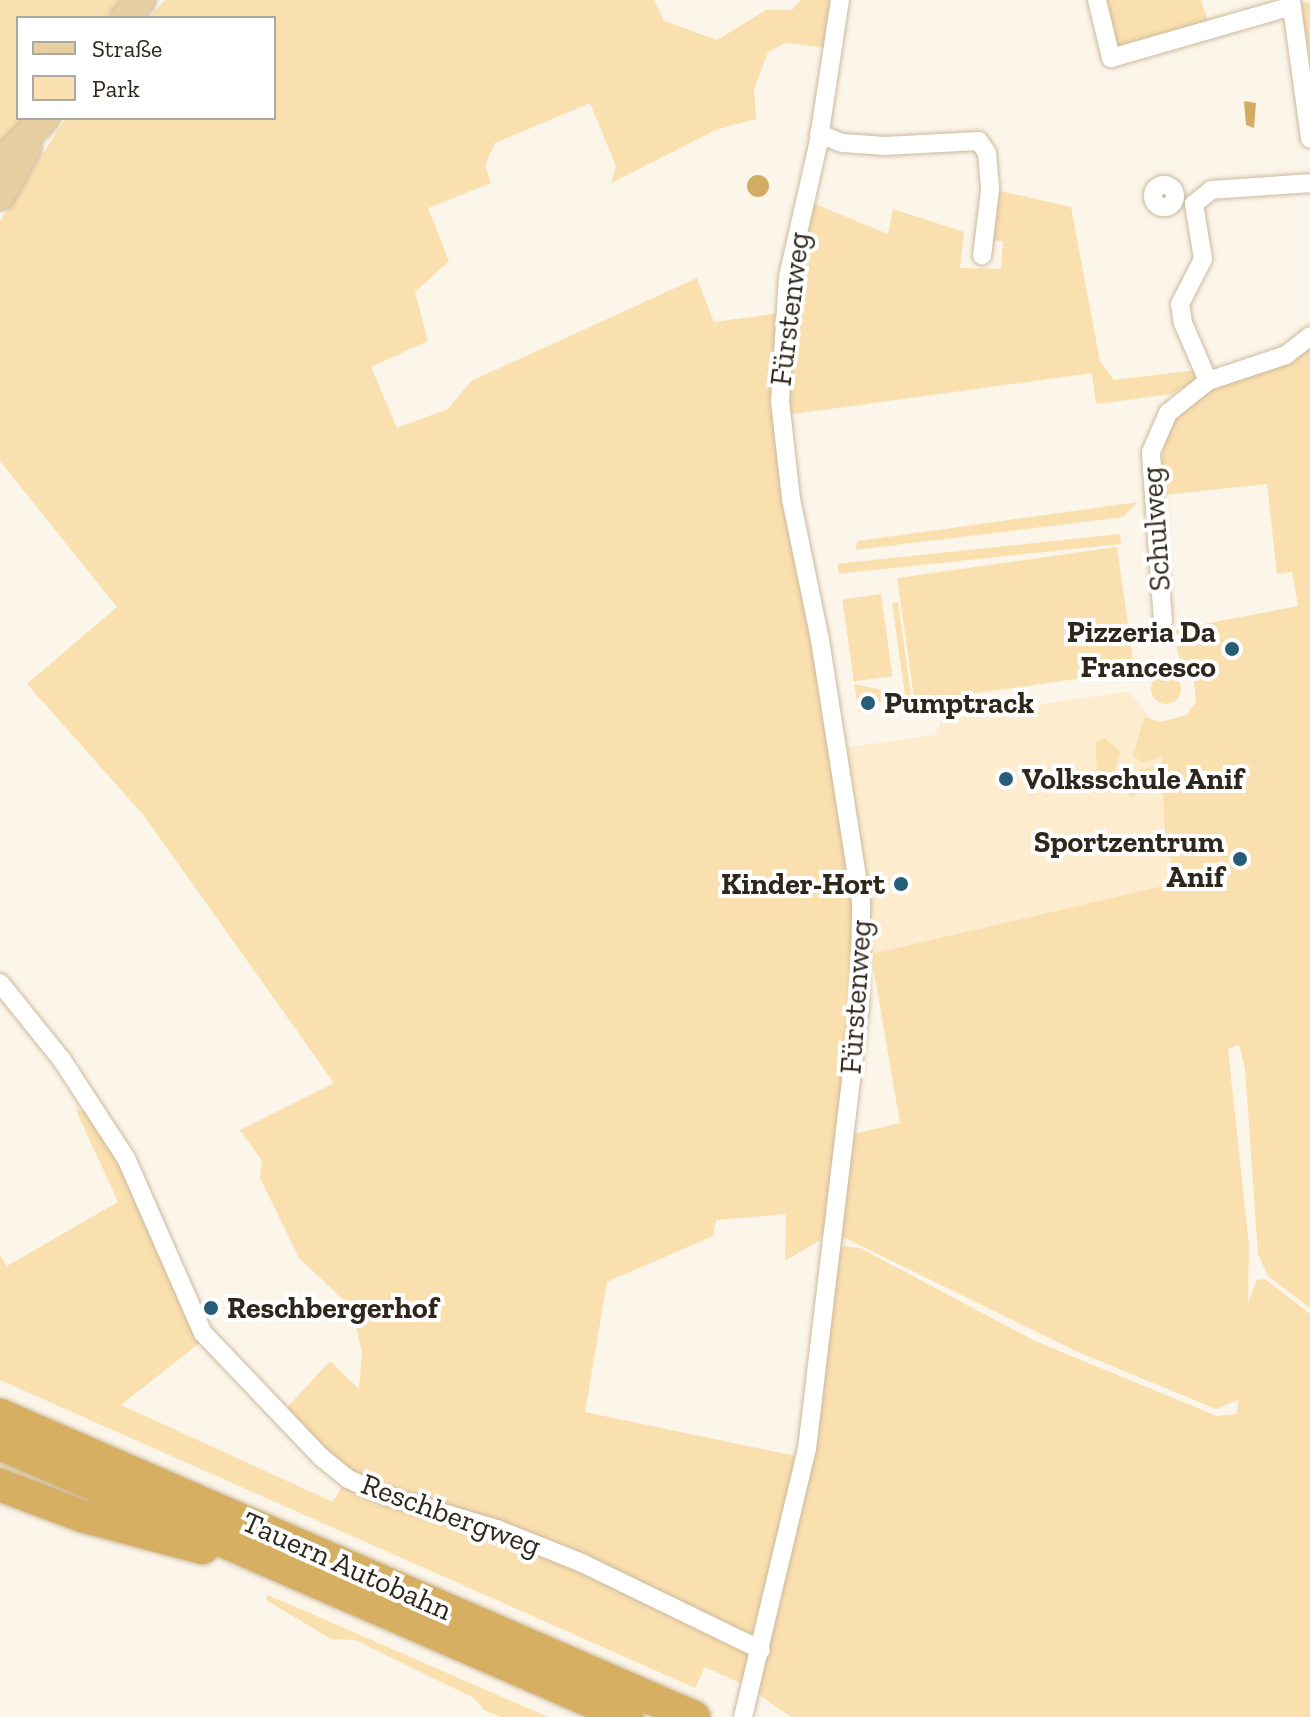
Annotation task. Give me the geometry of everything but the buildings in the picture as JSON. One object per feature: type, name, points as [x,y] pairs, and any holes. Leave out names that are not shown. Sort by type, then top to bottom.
[{"type":"highway","points":[[0,1397],[47,1421],[71,1446]]},
{"type":"highway","name":"Tauern Autobahn","points":[[0,1415],[694,1717]]},
{"type":"highway","name":"Tauern Autobahn","points":[[0,1444],[627,1717]]},
{"type":"highway","points":[[0,1485],[192,1548],[235,1546]]},
{"type":"main road","points":[[127,16],[141,0]]},
{"type":"main road","points":[[0,163],[11,147],[36,129]]},
{"type":"main road","points":[[0,196],[28,155],[36,129]]},
{"type":"street","name":"Fürstenweg","points":[[743,1717],[807,1449],[861,979],[861,902],[821,646],[791,499],[780,401],[788,277],[819,134],[840,0]]},
{"type":"street","points":[[1097,0],[1111,58],[1292,3],[1310,139]]},
{"type":"street","points":[[819,134],[843,143],[885,146],[979,141],[987,153],[990,190],[982,256]]},
{"type":"street","points":[[1194,204],[1211,190],[1310,183]]},
{"type":"street","points":[[1176,199],[1194,204]]},
{"type":"street","points":[[1194,204],[1203,259],[1180,304],[1183,323],[1208,381]]},
{"type":"street","name":"Schulweg","points":[[1163,621],[1151,452],[1168,413],[1208,381],[1286,355],[1310,336]]},
{"type":"street","name":"Reschbergweg","points":[[0,983],[62,1060],[126,1158],[203,1333],[321,1457],[348,1479],[387,1496],[497,1529],[582,1563],[761,1650]]},
{"type":"shaded area","points":[[1244,101],[1256,103],[1254,128],[1246,125]]},
{"type":"shaded area","points":[[758,175],[766,178],[769,186],[766,194],[758,197],[750,194],[747,186],[750,178]]},
{"type":"shaded area","points":[[1129,691],[1154,723],[1162,755],[1165,836],[1177,883],[871,954],[844,748],[935,735],[942,720]]},
{"type":"green space","points":[[0,0],[121,0],[108,16],[16,16],[16,120],[22,120],[0,150]]},
{"type":"green space","points":[[165,0],[654,0],[664,21],[717,40],[766,10],[792,10],[801,0],[835,0],[828,48],[786,43],[768,52],[754,90],[756,119],[718,129],[611,183],[616,166],[590,103],[495,143],[485,165],[491,183],[428,208],[449,261],[415,292],[428,341],[371,367],[397,428],[448,409],[471,381],[697,278],[714,322],[780,313],[776,361],[857,913],[857,969],[830,1213],[820,1240],[785,1261],[786,1214],[716,1220],[713,1236],[607,1282],[585,1412],[800,1457],[755,1637],[348,1473],[283,1412],[330,1361],[359,1389],[362,1353],[352,1308],[299,1258],[260,1178],[262,1161],[240,1130],[334,1083],[145,817],[27,684],[117,607],[0,461],[0,221],[65,120],[276,120],[276,16],[150,16]]},
{"type":"green space","points":[[1103,0],[1201,0],[1208,22],[1119,47],[1112,42]]},
{"type":"green space","points":[[1310,2],[1310,85],[1301,3]]},
{"type":"green space","points":[[996,190],[1071,207],[1100,361],[1114,380],[1196,370],[1196,380],[1172,394],[1096,404],[1092,373],[786,415],[794,285],[810,202],[888,234],[893,209],[964,232],[960,268],[1001,269],[1003,241],[991,240]]},
{"type":"green space","points":[[1310,344],[1310,1308],[1268,1276],[1258,1254],[1245,1068],[1239,1045],[1228,1049],[1249,1246],[1248,1303],[1257,1280],[1265,1279],[1310,1314],[1310,1717],[791,1717],[758,1694],[809,1457],[834,1255],[844,1246],[860,1248],[1035,1341],[1217,1416],[1237,1414],[1238,1400],[1216,1409],[1078,1352],[841,1236],[849,1135],[900,1123],[871,954],[1176,883],[1165,836],[1163,785],[1129,797],[1135,771],[1162,764],[1162,756],[1144,763],[1133,756],[1144,717],[1160,722],[1187,715],[1196,701],[1193,672],[1179,657],[1173,630],[1298,606],[1292,572],[1277,574],[1267,484],[1164,495],[1158,486],[1166,435],[1183,405],[1211,386]]},
{"type":"green space","points":[[1138,502],[1123,517],[855,550],[858,541]]},
{"type":"green space","points":[[1120,534],[1121,544],[839,574],[838,564]]},
{"type":"green space","points":[[1117,547],[1134,671],[915,702],[897,578]]},
{"type":"green space","points":[[881,594],[893,676],[854,682],[842,599]]},
{"type":"green space","points":[[898,602],[913,712],[908,713],[892,603]]},
{"type":"green space","points":[[1166,674],[1172,675],[1180,683],[1180,695],[1172,703],[1166,704],[1160,703],[1152,695],[1151,689],[1152,683],[1160,675]]},
{"type":"green space","name":"Pumptrack","points":[[854,684],[896,693],[859,713]]},
{"type":"green space","points":[[1104,738],[1121,752],[1111,781],[1097,783],[1096,742]]},
{"type":"green space","points":[[76,1110],[87,1111],[133,1182],[202,1341],[121,1405],[333,1502],[345,1481],[567,1560],[751,1654],[745,1685],[705,1667],[695,1688],[0,1380],[0,1255],[7,1266],[118,1202]]},
{"type":"green space","points":[[0,1462],[128,1518],[0,1479]]},
{"type":"green space","points":[[268,1595],[548,1717],[501,1717],[484,1710],[474,1698],[355,1640],[331,1639],[266,1600]]},
{"type":"place","name":"Pizzeria Da Francesco","points":[[1232,649]]},
{"type":"place","name":"Pumptrack","points":[[868,703]]},
{"type":"place","name":"Volksschule Anif","points":[[1006,779]]},
{"type":"place","name":"Sportzentrum Anif","points":[[1240,859]]},
{"type":"place","name":"Kinder-Hort","points":[[901,884]]},
{"type":"place","name":"Reschbergerhof","points":[[211,1308]]}]
